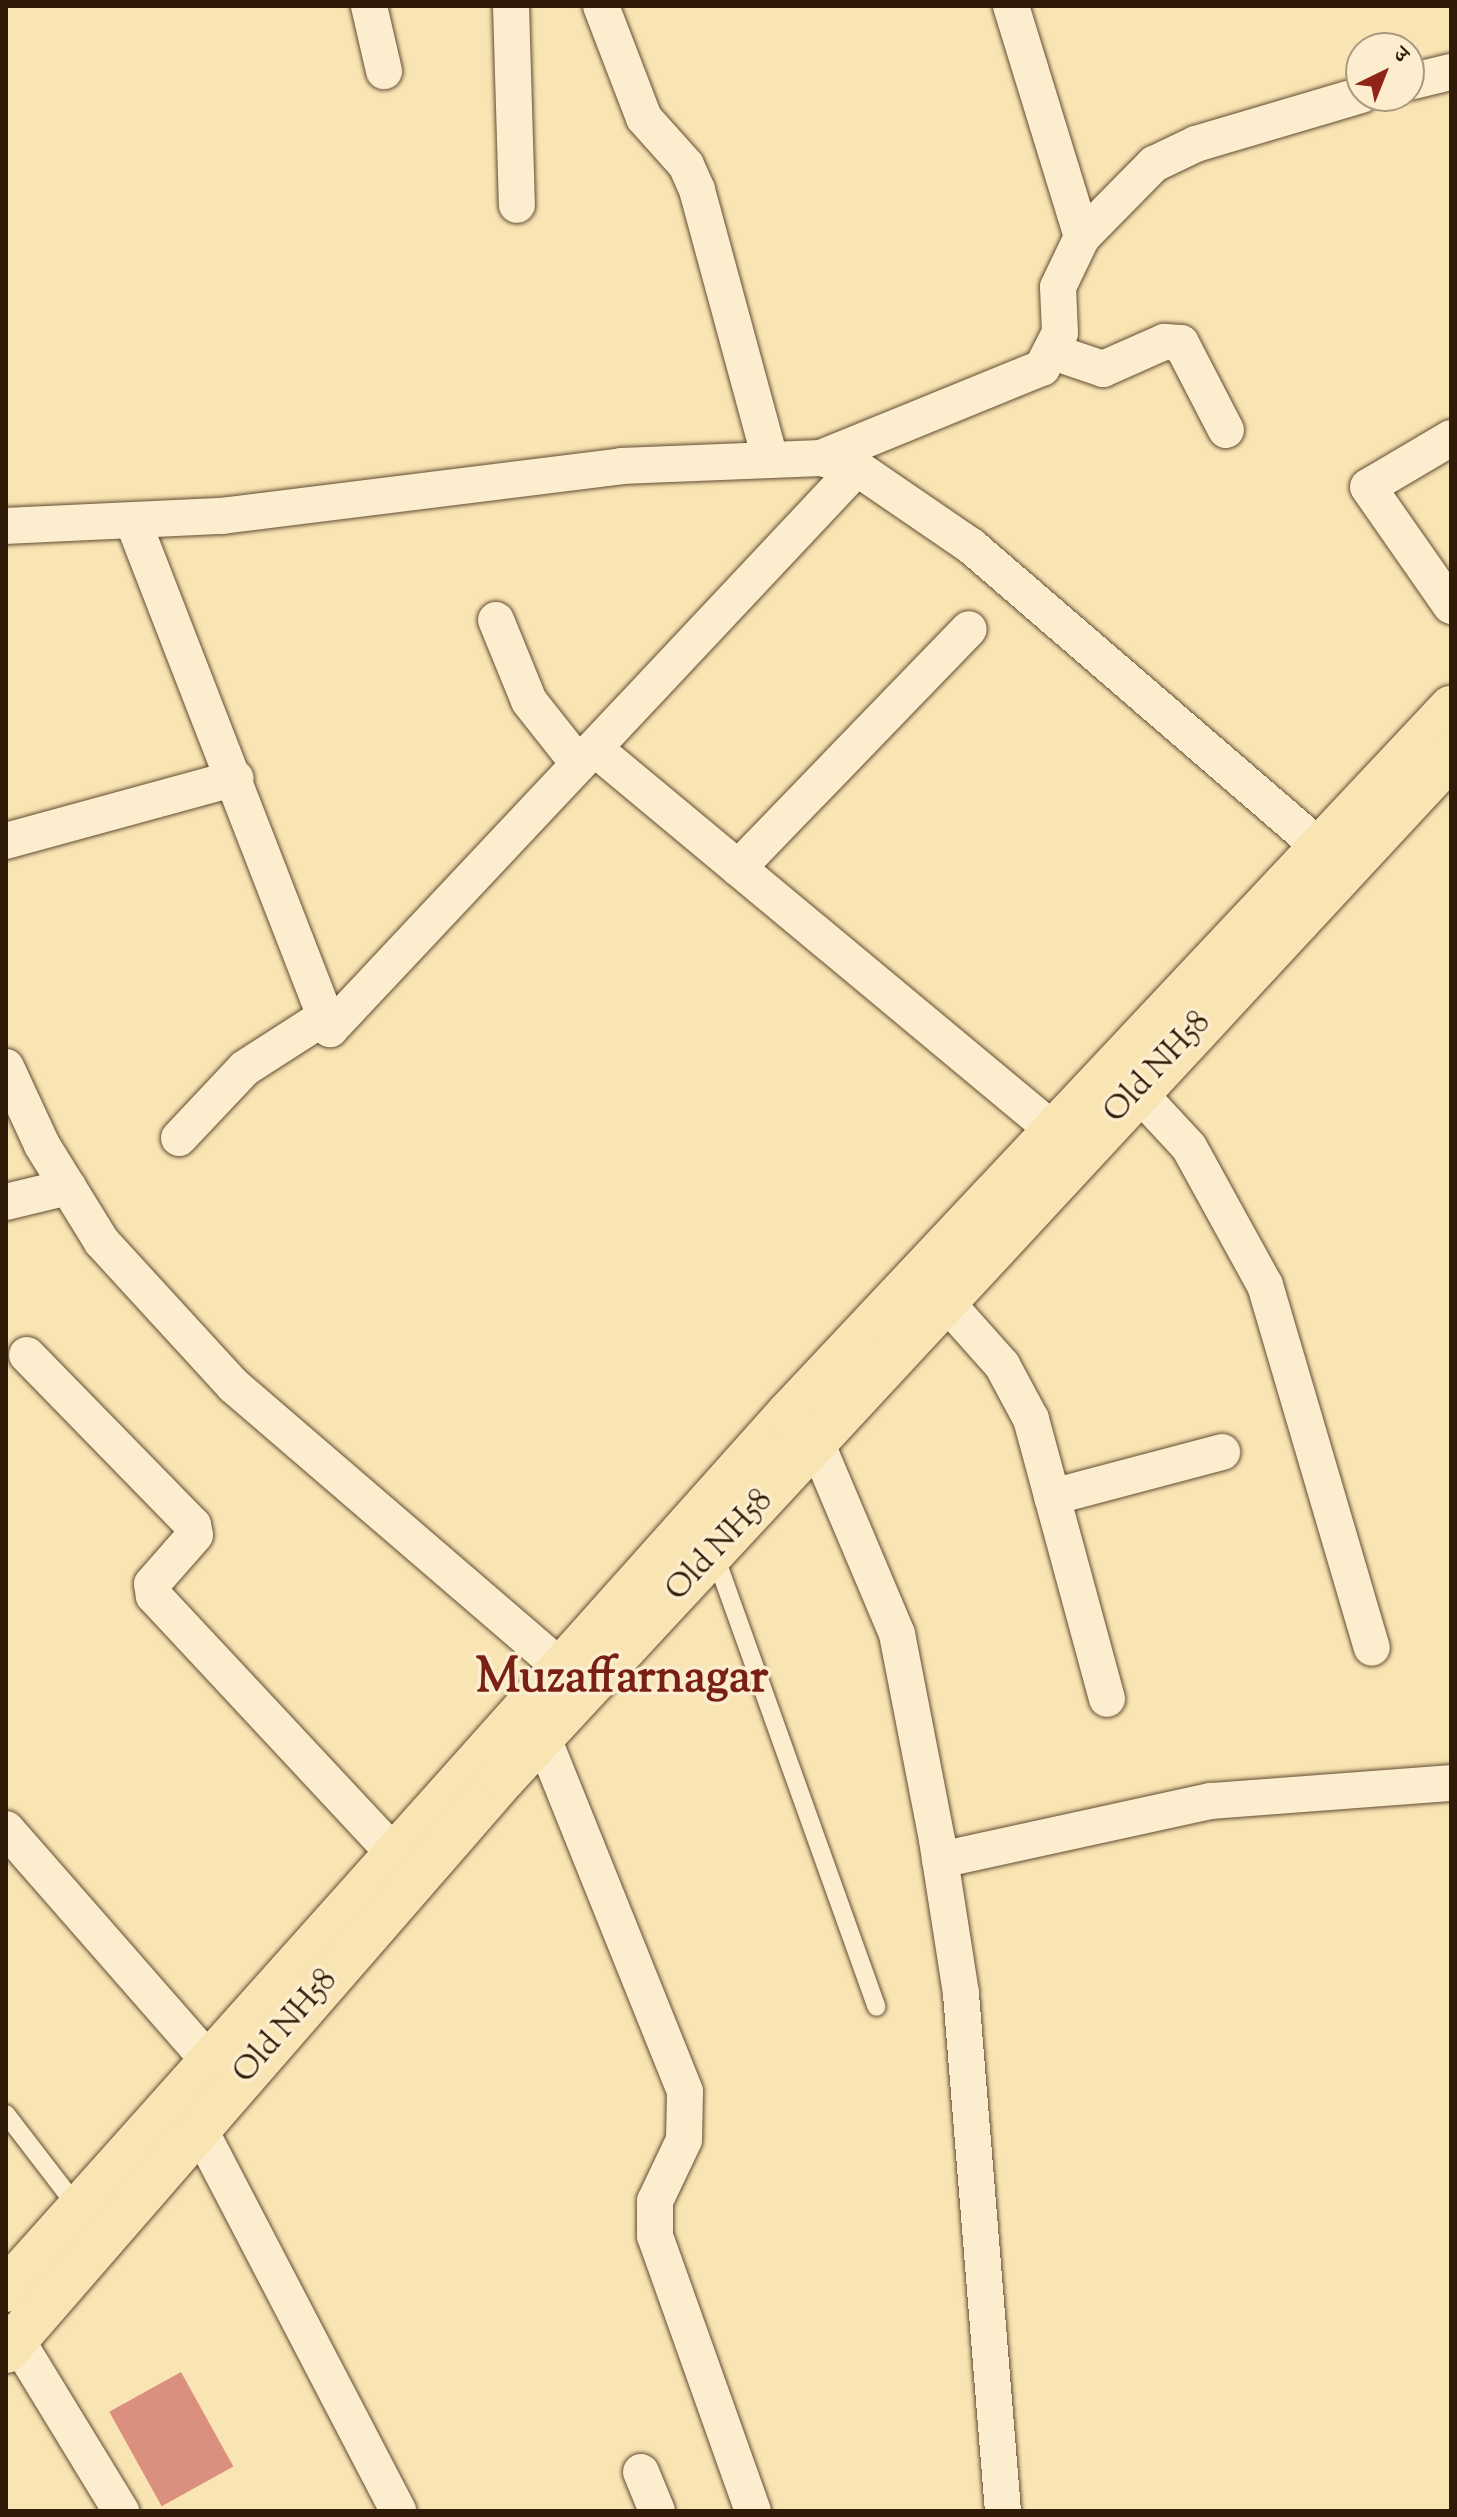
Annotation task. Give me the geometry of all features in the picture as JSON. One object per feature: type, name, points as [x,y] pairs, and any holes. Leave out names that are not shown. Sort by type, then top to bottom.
[{"type":"main road","name":"Old NH58","points":[[6,2290],[78,2208],[189,2109],[208,2060],[342,1936],[543,1738],[714,1553],[945,1301],[1067,1142],[1137,1091],[1332,857],[1451,708]]},
{"type":"main road","name":"Old NH58","points":[[11,2345],[189,2109],[342,1936],[393,1852],[561,1667],[1067,1142],[1332,857],[1451,756]]},
{"type":"street","points":[[369,6],[384,71]]},
{"type":"street","points":[[511,6],[517,205]]},
{"type":"street","points":[[601,6],[644,118],[686,165],[697,190],[770,459]]},
{"type":"street","points":[[1011,6],[1082,237]]},
{"type":"street","points":[[1425,78],[1451,72]]},
{"type":"street","points":[[821,458],[1027,377],[1053,352],[1058,287],[1082,237],[1154,164],[1211,138],[1345,100]]},
{"type":"street","points":[[1053,352],[1103,369],[1164,342],[1181,343],[1226,430]]},
{"type":"street","points":[[1451,438],[1368,487],[1451,606]]},
{"type":"street","points":[[6,526],[134,524],[621,466],[821,458],[857,468],[971,546],[1332,857]]},
{"type":"street","points":[[134,524],[236,778],[323,1018],[330,1029],[338,1027],[586,755],[857,468]]},
{"type":"street","points":[[496,620],[529,701],[586,755],[738,868],[1067,1142]]},
{"type":"street","points":[[738,868],[969,629]]},
{"type":"street","points":[[6,841],[236,778]]},
{"type":"street","points":[[179,1138],[245,1068],[323,1018]]},
{"type":"street","points":[[6,1067],[68,1187],[102,1242],[234,1386],[561,1667]]},
{"type":"street","points":[[1137,1091],[1189,1147],[1265,1285],[1372,1648]]},
{"type":"street","points":[[6,1202],[68,1187]]},
{"type":"street","points":[[945,1301],[1017,1387],[1052,1497],[1107,1699]]},
{"type":"street","points":[[27,1355],[193,1525],[195,1535],[152,1584],[154,1596],[393,1852]]},
{"type":"street","points":[[816,1442],[897,1634],[940,1860],[961,1994],[1003,2511]]},
{"type":"street","points":[[1052,1497],[1222,1452]]},
{"type":"street","points":[[543,1738],[685,2092],[684,2140],[655,2201],[653,2226],[753,2511]]},
{"type":"street","points":[[940,1860],[1211,1801],[1451,1783]]},
{"type":"street","points":[[6,1829],[208,2060]]},
{"type":"street","points":[[189,2109],[398,2511]]},
{"type":"street","points":[[11,2345],[121,2511]]},
{"type":"street","points":[[641,2472],[657,2511]]},
{"type":"lane","points":[[714,1553],[877,2007]]},
{"type":"lane","points":[[6,2114],[78,2208]]},
{"type":"building","points":[[181,2372],[233,2466],[162,2506],[109,2412]]},
{"type":"district","name":"Muzaffarnagar","points":[[622,1680]]}]
